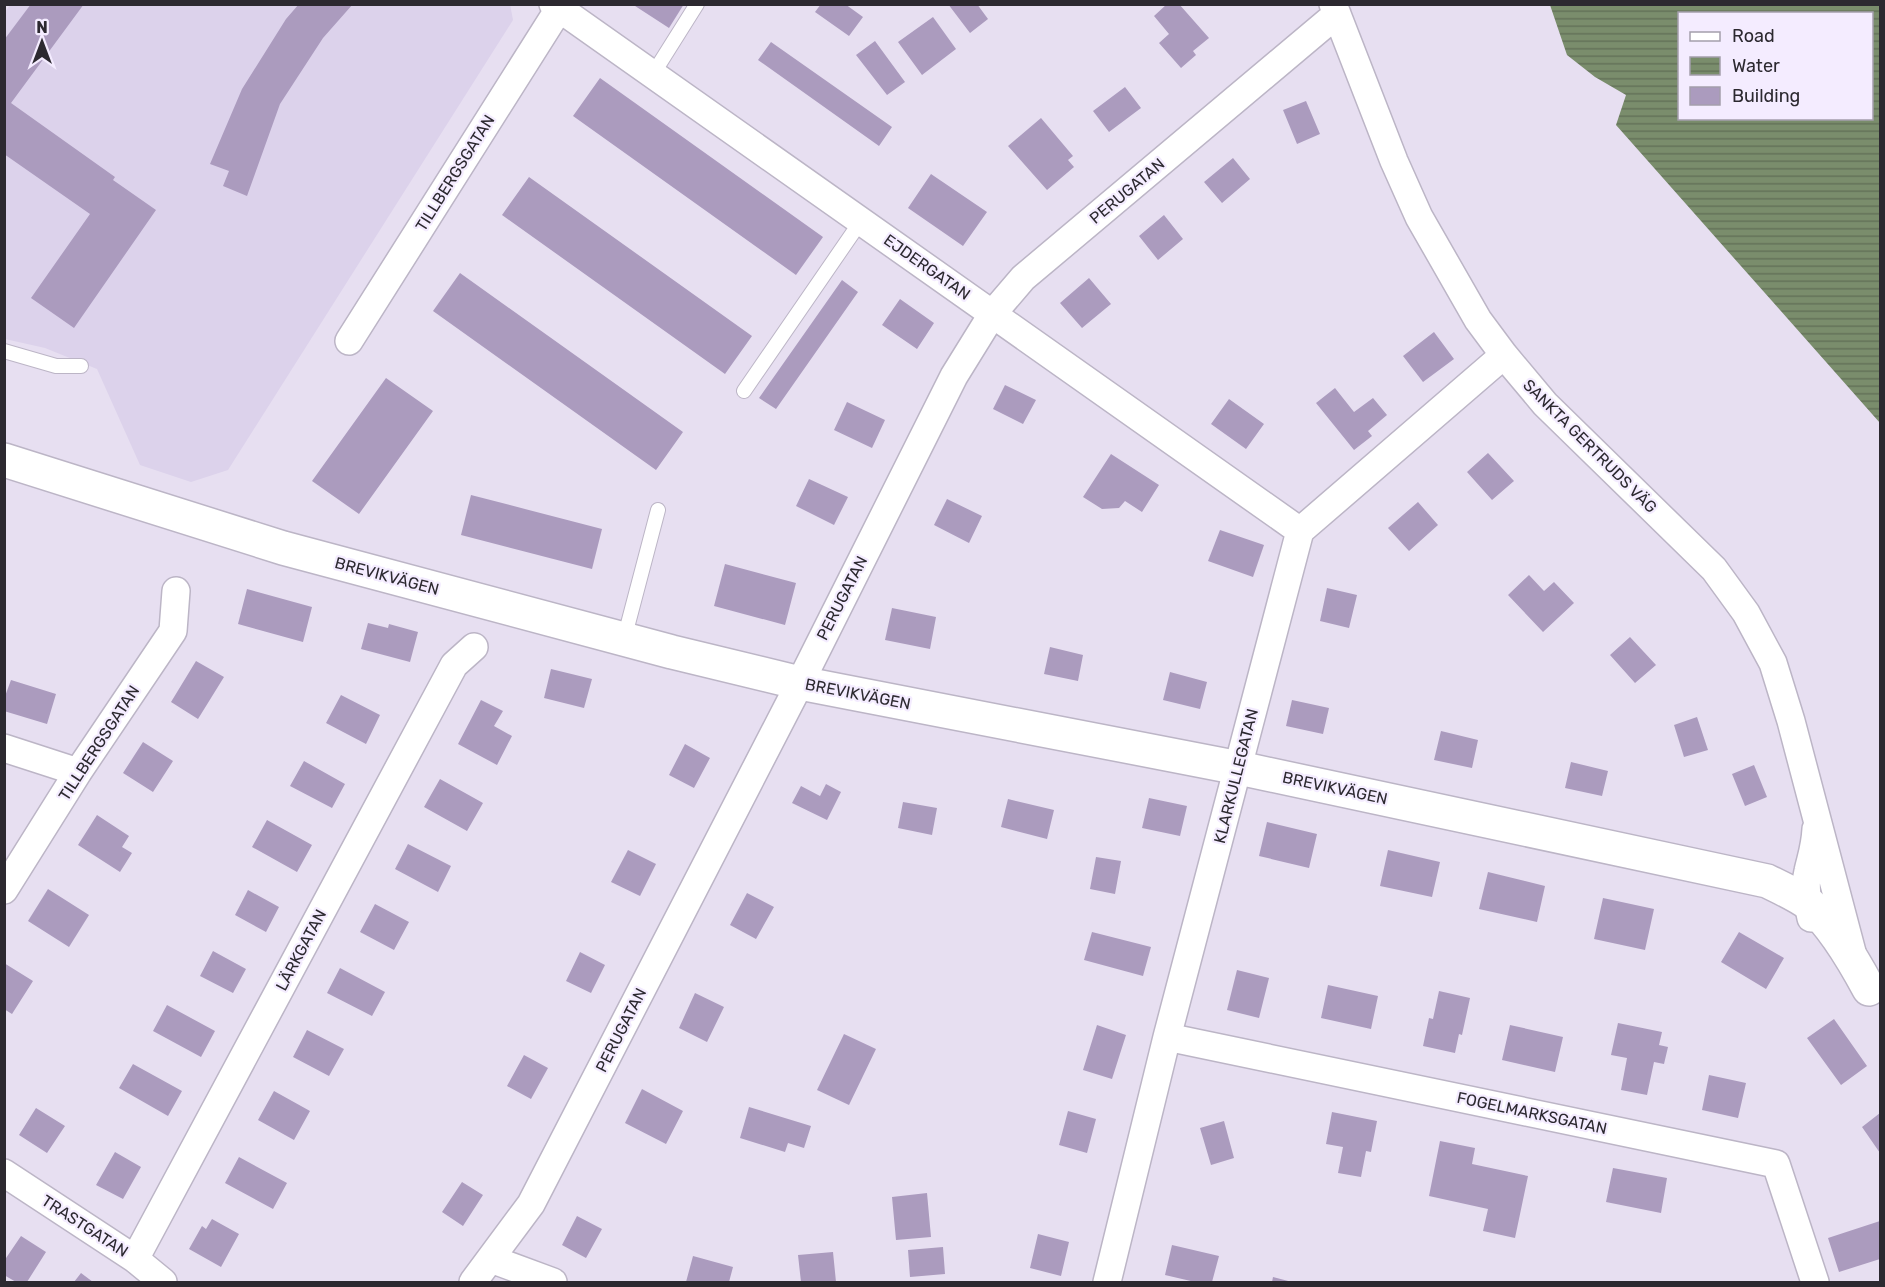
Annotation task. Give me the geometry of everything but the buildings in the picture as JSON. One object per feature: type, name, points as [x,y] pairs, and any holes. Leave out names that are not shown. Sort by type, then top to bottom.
[{"type":"street","name":"EJDERGATAN","points":[[558,6],[1300,531]]},
{"type":"street","name":"TILLBERGSGATAN","points":[[349,341],[558,6]]},
{"type":"street","name":"PERUGATAN","points":[[474,1282],[531,1204],[800,683],[954,376],[993,313],[1023,278],[1335,10]]},
{"type":"street","name":"SANKTA GERTRUDS VÄG","points":[[1335,10],[1394,161],[1419,218],[1478,320],[1545,404],[1714,569],[1746,613],[1773,663],[1803,762],[1816,816],[1868,986]]},
{"type":"street","points":[[1300,531],[1504,355]]},
{"type":"street","name":"BREVIKVÄGEN","points":[[4,460],[283,548],[624,639],[800,683],[1239,768],[1767,881],[1808,904],[1832,931],[1868,986]]},
{"type":"street","name":"KLARKULLEGATAN","points":[[1107,1282],[1167,1037],[1300,531]]},
{"type":"street","name":"TILLBERGSGATAN","points":[[4,890],[78,772],[173,631],[176,591]]},
{"type":"street","name":"LÄRKGATAN","points":[[135,1259],[454,665],[474,647]]},
{"type":"street","points":[[4,748],[78,772]]},
{"type":"street","name":"SANKTA GERTRUDS VÄG","points":[[1816,816],[1815,849],[1808,870],[1807,886],[1812,923],[1822,940],[1868,986]]},
{"type":"street","name":"BREVIKVÄGEN","points":[[1726,873],[1776,905],[1822,940]]},
{"type":"street","name":"FOGELMARKSGATAN","points":[[1167,1037],[1776,1164],[1815,1282]]},
{"type":"street","name":"TRASTGATAN","points":[[4,1173],[135,1259],[163,1282]]},
{"type":"street","points":[[491,1259],[553,1282]]},
{"type":"lane","points":[[653,74],[697,4]]},
{"type":"lane","points":[[744,392],[861,220]]},
{"type":"lane","points":[[4,351],[56,366],[81,366]]},
{"type":"lane","points":[[624,639],[658,510]]},
{"type":"shaded area","points":[[11,4],[510,4],[513,20],[228,470],[191,482],[140,465],[97,369],[45,348],[5,339],[4,13]]},
{"type":"water","points":[[1550,5],[1880,5],[1880,423],[1616,125],[1626,95],[1595,77],[1567,55]]}]
